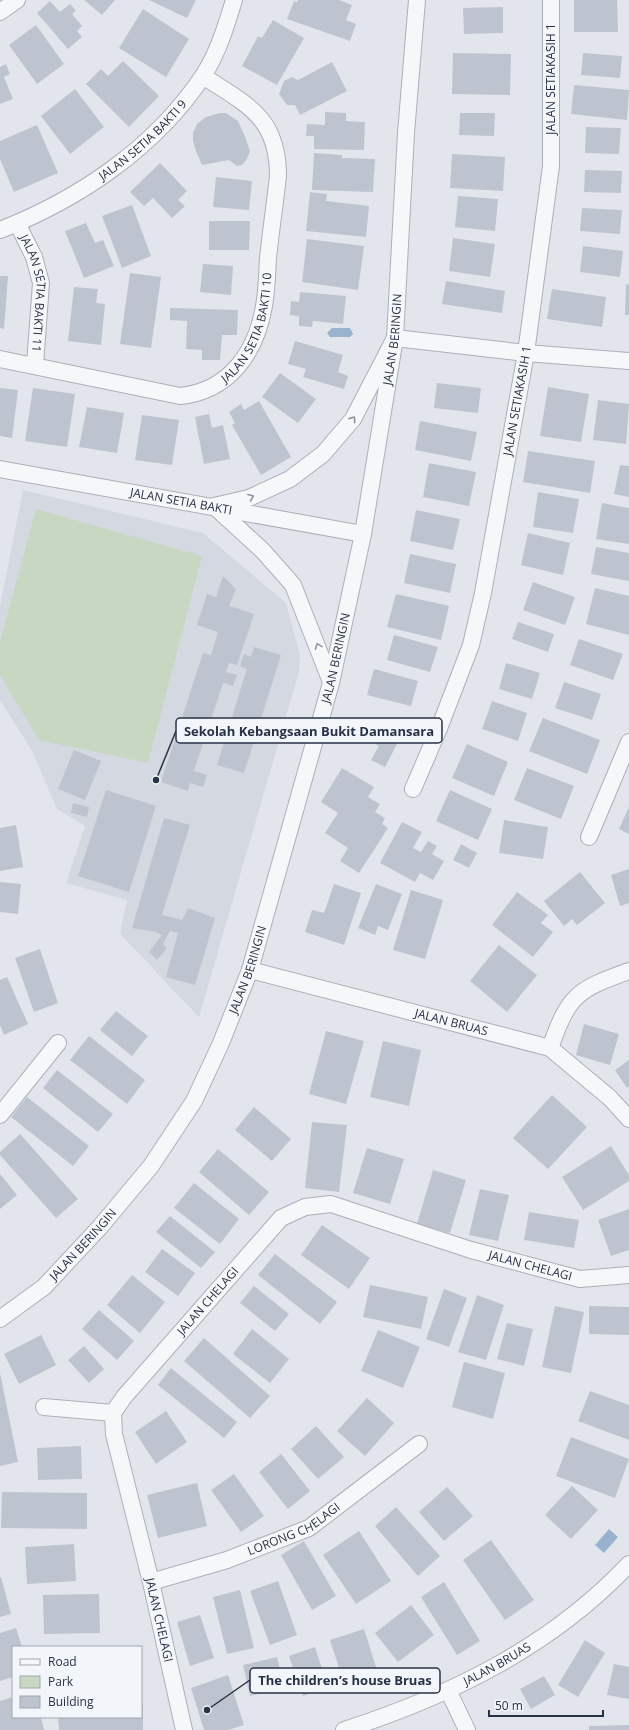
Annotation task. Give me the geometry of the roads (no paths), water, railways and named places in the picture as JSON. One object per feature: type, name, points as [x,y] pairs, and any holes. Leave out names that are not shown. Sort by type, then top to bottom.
[{"type":"street","points":[[0,12],[17,0]]},
{"type":"street","name":"JALAN SETIA BAKTI 9","points":[[0,230],[17,224],[60,203],[98,180],[128,156],[178,108],[203,76],[213,58],[234,0]]},
{"type":"street","name":"JALAN BERINGIN","points":[[0,1319],[44,1287],[100,1227],[151,1166],[194,1101],[221,1043],[250,970],[331,683],[362,534],[395,338],[406,133],[417,0]]},
{"type":"street","name":"JALAN SETIAKASIH 1","points":[[413,789],[440,726],[471,645],[483,593],[526,353],[551,166],[550,0]]},
{"type":"street","name":"JALAN SETIA BAKTI 10","points":[[0,359],[180,396],[205,391],[220,383],[235,371],[256,334],[264,307],[278,176],[278,157],[274,141],[264,122],[252,109],[203,76]]},
{"type":"street","name":"JALAN SETIA BAKTI 11","points":[[17,224],[34,257],[41,283],[35,365]]},
{"type":"street","points":[[214,506],[249,498],[290,479],[323,454],[354,419],[395,338],[526,353],[629,361]]},
{"type":"street","name":"JALAN SETIA BAKTI","points":[[0,469],[214,506],[362,534]]},
{"type":"street","points":[[214,506],[263,551],[293,585],[331,683]]},
{"type":"street","points":[[589,837],[629,742]]},
{"type":"street","name":"JALAN BRUAS","points":[[250,970],[550,1048],[610,1098],[629,1119]]},
{"type":"street","points":[[550,1048],[561,1017],[573,999],[594,984],[629,971]]},
{"type":"street","points":[[0,1115],[58,1043]]},
{"type":"street","name":"JALAN CHELAGI","points":[[184,1730],[151,1582],[114,1434],[113,1413],[124,1397],[282,1218],[305,1206],[331,1204],[471,1250],[580,1279],[629,1275]]},
{"type":"street","points":[[44,1407],[113,1413]]},
{"type":"street","name":"LORONG CHELAGI","points":[[151,1582],[227,1560],[309,1528],[419,1444]]},
{"type":"street","name":"JALAN BRUAS","points":[[344,1730],[448,1690],[522,1652],[566,1622],[606,1588],[629,1564]]},
{"type":"street","points":[[448,1690],[467,1730]]},
{"type":"water","points":[[332,328],[350,328],[353,334],[350,337],[330,337],[327,333]]},
{"type":"water","points":[[609,1529],[618,1537],[604,1553],[595,1545]]},
{"type":"place","name":"Sekolah Kebangsaan Bukit Damansara","points":[[156,780]]},
{"type":"place","name":"The children’s house Bruas","points":[[207,1710]]}]
